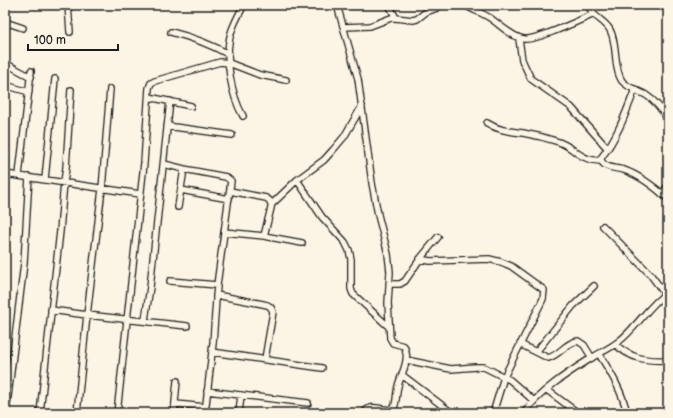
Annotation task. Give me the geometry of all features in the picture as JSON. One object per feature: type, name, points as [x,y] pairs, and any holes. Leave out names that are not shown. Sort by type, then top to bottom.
[{"type":"street","points":[[68,5],[70,32]]},
{"type":"street","points":[[244,5],[231,32],[228,54],[234,93],[239,109],[244,116]]},
{"type":"street","points":[[337,5],[358,79],[372,183],[388,254],[390,272],[388,303],[391,341],[404,346],[406,349],[406,360],[398,386],[394,408],[389,410],[371,408],[367,409],[364,413]]},
{"type":"street","points":[[389,5],[396,18]]},
{"type":"street","points":[[344,27],[370,26],[391,18],[413,20],[440,5]]},
{"type":"street","points":[[465,5],[490,18],[519,38],[527,40],[559,29],[594,14]]},
{"type":"street","points":[[589,5],[591,12],[610,30],[619,75],[623,82],[660,106],[668,121]]},
{"type":"street","points":[[5,22],[23,28]]},
{"type":"street","points":[[171,32],[191,37],[228,54]]},
{"type":"street","points":[[519,38],[522,60],[531,79],[571,107],[608,149]]},
{"type":"street","points":[[5,63],[31,74],[19,175]]},
{"type":"street","points":[[117,413],[144,162],[149,88],[151,84],[155,81],[214,64],[229,63],[260,75],[286,80]]},
{"type":"street","points":[[46,179],[55,79]]},
{"type":"street","points":[[5,85],[29,92]]},
{"type":"street","points":[[77,413],[102,189],[110,89]]},
{"type":"street","points":[[601,161],[601,158],[616,134],[635,89]]},
{"type":"street","points":[[40,413],[66,168],[71,90]]},
{"type":"street","points":[[149,97],[191,106]]},
{"type":"street","points":[[145,320],[170,101]]},
{"type":"street","points":[[264,236],[272,204],[297,180],[324,160],[344,137],[362,106]]},
{"type":"street","points":[[487,123],[502,131],[523,134],[561,143],[568,146],[583,158],[601,161],[604,164],[635,174],[668,199]]},
{"type":"street","points":[[168,126],[232,135]]},
{"type":"street","points":[[164,164],[184,170],[229,178],[231,181],[217,285],[212,352],[205,410],[176,404]]},
{"type":"street","points":[[178,207],[184,170]]},
{"type":"street","points":[[5,174],[140,194]]},
{"type":"street","points":[[6,413],[24,263],[30,177]]},
{"type":"street","points":[[297,180],[322,217],[345,242],[349,250],[351,259],[351,289],[353,294],[389,327]]},
{"type":"street","points":[[662,194],[668,186]]},
{"type":"street","points":[[181,190],[229,199]]},
{"type":"street","points":[[230,191],[266,198],[272,204]]},
{"type":"street","points":[[524,413],[534,401],[547,390],[592,358],[615,344],[667,293],[604,226]]},
{"type":"street","points":[[224,232],[264,236],[302,243]]},
{"type":"street","points":[[389,284],[402,283],[438,237]]},
{"type":"street","points":[[420,259],[430,261],[489,259],[510,266],[544,290],[543,299],[504,377],[493,413]]},
{"type":"street","points":[[170,280],[217,285]]},
{"type":"street","points":[[536,352],[573,306],[594,286]]},
{"type":"street","points":[[216,295],[263,304],[272,308],[273,312],[265,360]]},
{"type":"street","points":[[51,310],[187,326]]},
{"type":"street","points":[[520,344],[548,358],[551,358],[569,344],[578,341],[584,345],[592,358]]},
{"type":"street","points":[[615,344],[627,354],[644,360],[668,360]]},
{"type":"street","points":[[212,352],[322,368]]},
{"type":"street","points":[[599,354],[624,399],[627,413]]},
{"type":"street","points":[[406,360],[451,369],[484,367],[514,383],[534,401]]},
{"type":"street","points":[[402,376],[452,413]]},
{"type":"street","points":[[174,413],[177,381]]},
{"type":"street","points":[[547,390],[578,413]]},
{"type":"street","points":[[207,391],[308,403]]},
{"type":"street","points":[[239,413],[241,395]]}]
